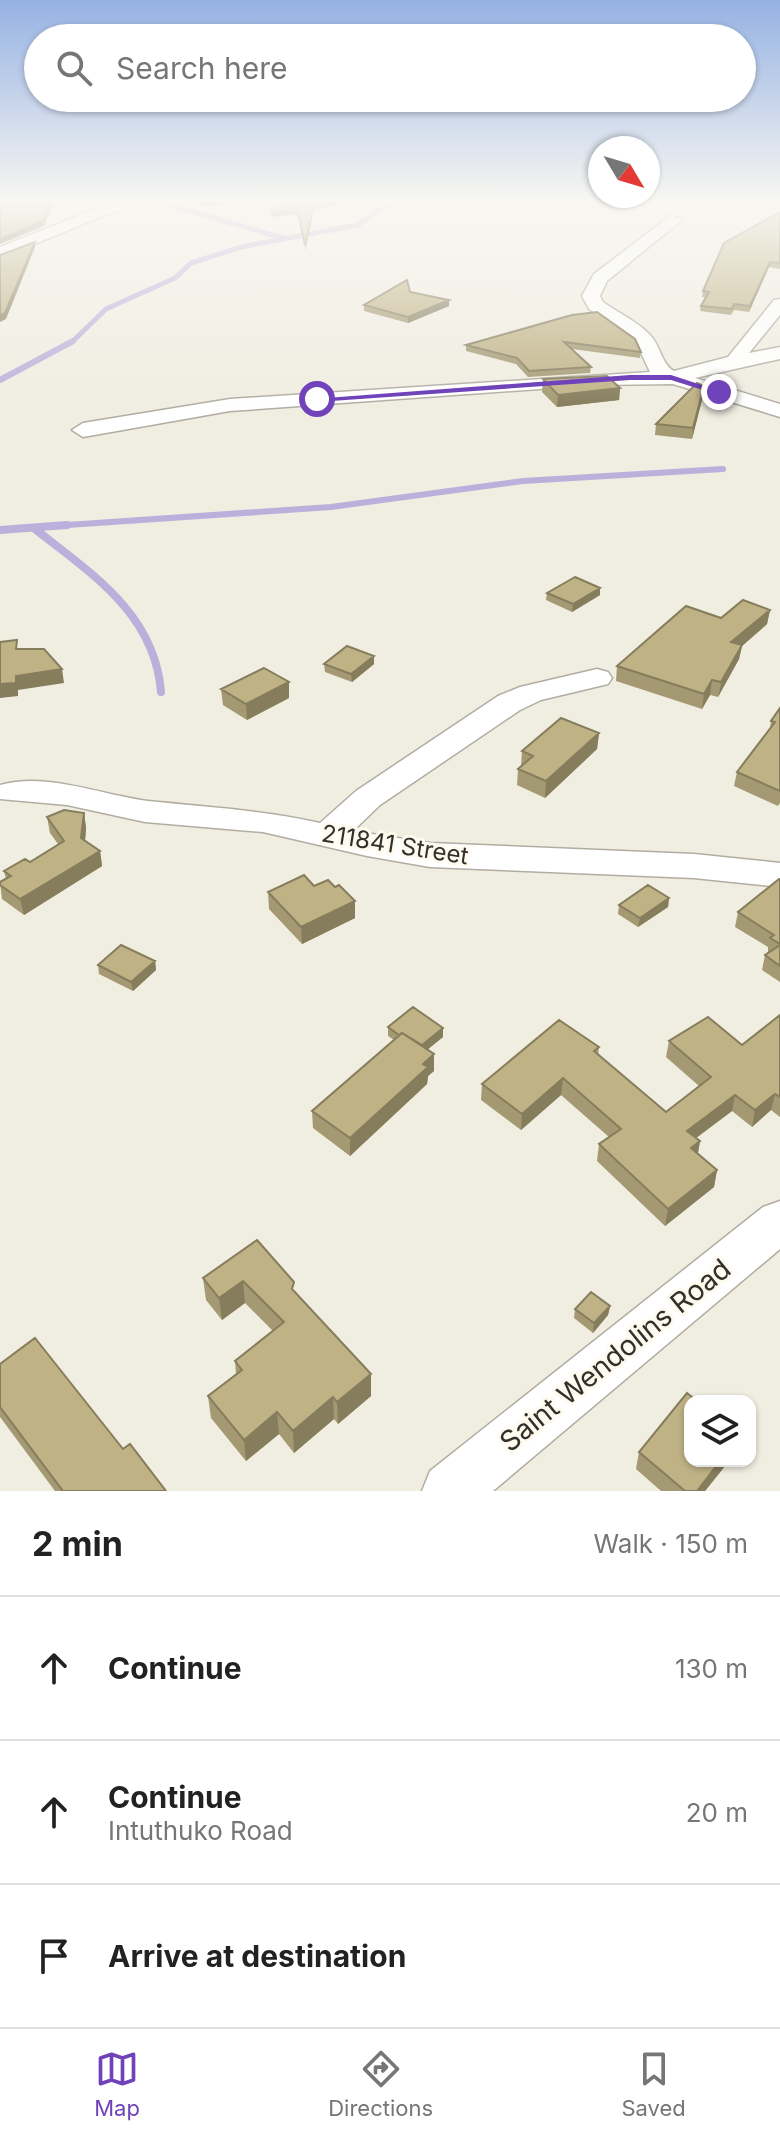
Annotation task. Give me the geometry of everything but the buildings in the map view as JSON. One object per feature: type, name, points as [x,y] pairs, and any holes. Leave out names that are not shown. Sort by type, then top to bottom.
[{"type":"street","points":[[611,270],[600,278],[591,296],[602,311],[648,341],[655,352],[657,368],[671,378],[770,408]]},
{"type":"street","points":[[724,364],[780,304]]},
{"type":"street","points":[[726,337],[721,355],[724,364],[770,408]]},
{"type":"street","points":[[83,430],[230,405],[596,379],[671,378],[780,353]]},
{"type":"street","points":[[327,836],[368,798],[509,703],[531,693],[597,678]]},
{"type":"street","name":"211841 Street","points":[[4,792],[67,795],[145,811],[263,821],[430,855],[694,866],[780,875]]},
{"type":"street","name":"Saint Wendolins Road","points":[[450,1491],[773,1238]]},
{"type":"waterway","points":[[71,343],[106,309],[175,278],[184,270]]},
{"type":"waterway","points":[[0,380],[73,341]]},
{"type":"waterway","points":[[64,525],[331,507],[523,481],[723,469]]},
{"type":"waterway","points":[[0,530],[64,525]]},
{"type":"waterway","points":[[38,527],[64,525]]},
{"type":"waterway","points":[[35,529],[78,562],[134,618],[156,664],[161,692]]},
{"type":"route","points":[[317,399],[630,378],[671,378],[719,392]]}]
